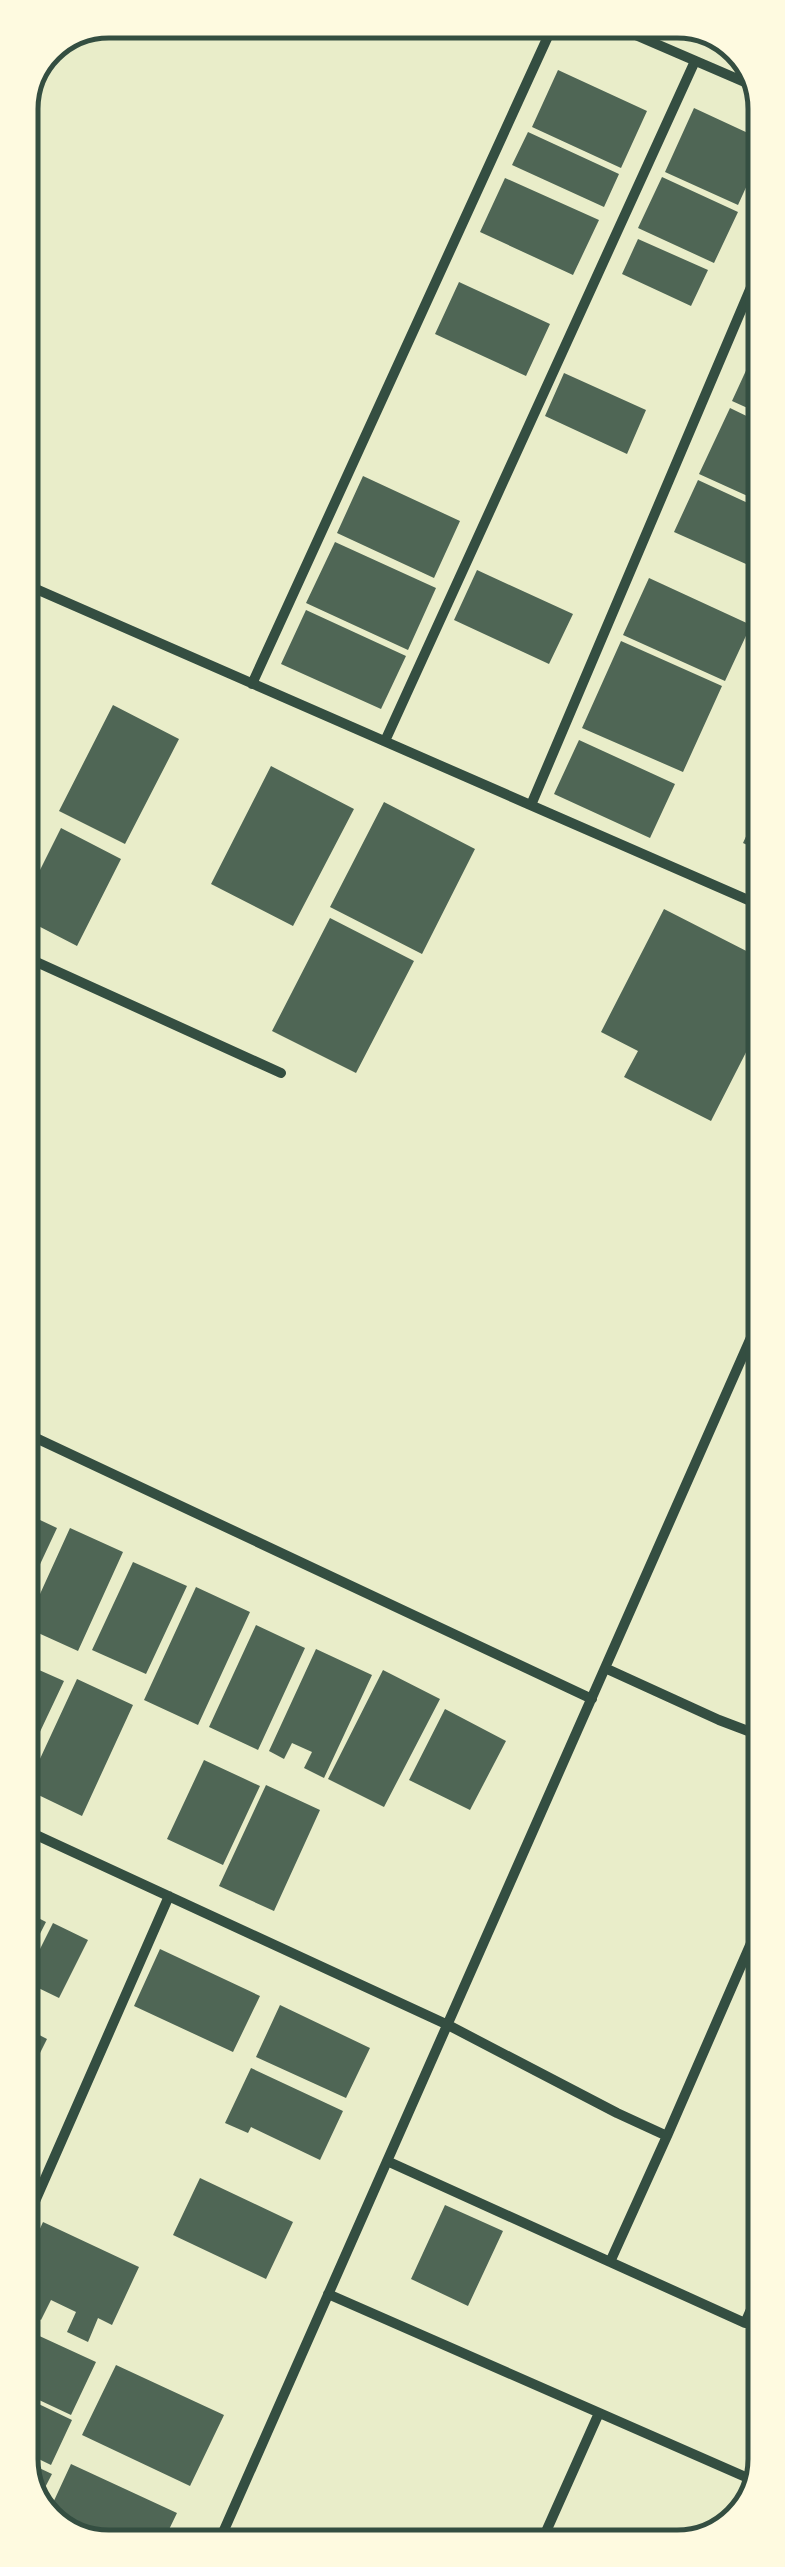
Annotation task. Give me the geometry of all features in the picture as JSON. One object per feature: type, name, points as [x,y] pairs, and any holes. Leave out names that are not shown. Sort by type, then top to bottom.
[{"type":"street","points":[[252,684],[547,38]]},
{"type":"street","points":[[644,38],[741,80]]},
{"type":"street","points":[[385,741],[695,60]]},
{"type":"street","points":[[531,805],[748,294]]},
{"type":"street","points":[[38,590],[748,900]]},
{"type":"street","points":[[38,963],[281,1073]]},
{"type":"street","points":[[224,2529],[748,1344]]},
{"type":"street","points":[[38,1439],[592,1699]]},
{"type":"street","points":[[605,1668],[748,1730]]},
{"type":"street","points":[[38,1836],[448,2024],[668,2136]]},
{"type":"street","points":[[38,2194],[170,1896]]},
{"type":"street","points":[[610,2262],[748,1948]]},
{"type":"street","points":[[387,2161],[745,2324],[748,2317]]},
{"type":"street","points":[[328,2294],[745,2477]]},
{"type":"street","points":[[547,2530],[599,2413]]},
{"type":"building","points":[[558,70],[647,111],[621,168],[532,127]]},
{"type":"building","points":[[694,108],[748,133],[748,183],[738,205],[665,172]]},
{"type":"building","points":[[528,132],[619,174],[604,207],[512,165]]},
{"type":"building","points":[[662,177],[738,212],[714,263],[638,228]]},
{"type":"building","points":[[505,178],[599,220],[573,275],[480,232]]},
{"type":"building","points":[[638,239],[708,270],[691,306],[622,274]]},
{"type":"building","points":[[459,282],[550,324],[526,376],[435,334]]},
{"type":"building","points":[[748,366],[748,408],[732,401]]},
{"type":"building","points":[[564,373],[646,410],[627,454],[545,416]]},
{"type":"building","points":[[730,408],[748,417],[748,496],[699,474]]},
{"type":"building","points":[[363,476],[460,521],[434,578],[337,533]]},
{"type":"building","points":[[698,480],[748,503],[748,565],[674,532]]},
{"type":"building","points":[[335,542],[436,588],[408,650],[306,603]]},
{"type":"building","points":[[477,570],[573,614],[549,664],[454,620]]},
{"type":"building","points":[[649,578],[748,624],[725,681],[623,635]]},
{"type":"building","points":[[306,610],[406,656],[381,709],[281,664]]},
{"type":"building","points":[[621,641],[722,686],[683,772],[582,728]]},
{"type":"building","points":[[113,705],[179,739],[125,844],[59,811]]},
{"type":"building","points":[[579,740],[675,784],[650,838],[554,794]]},
{"type":"building","points":[[271,766],[354,809],[293,926],[211,884]]},
{"type":"building","points":[[384,802],[475,849],[422,954],[330,907]]},
{"type":"building","points":[[61,828],[121,859],[77,946],[38,926],[38,874]]},
{"type":"building","points":[[664,909],[748,952],[748,1048],[711,1121],[624,1077],[638,1051],[601,1032]]},
{"type":"building","points":[[330,918],[414,961],[356,1073],[272,1031]]},
{"type":"building","points":[[38,1519],[57,1528],[38,1569]]},
{"type":"building","points":[[70,1528],[123,1552],[78,1651],[38,1633],[38,1598]]},
{"type":"building","points":[[133,1562],[187,1586],[146,1674],[92,1650]]},
{"type":"building","points":[[196,1587],[250,1612],[198,1725],[144,1700]]},
{"type":"building","points":[[256,1625],[305,1648],[258,1750],[209,1727]]},
{"type":"building","points":[[316,1649],[372,1675],[324,1778],[304,1768],[312,1752],[292,1743],[284,1759],[269,1751]]},
{"type":"building","points":[[38,1670],[64,1681],[38,1736]]},
{"type":"building","points":[[383,1670],[440,1699],[384,1807],[328,1779]]},
{"type":"building","points":[[77,1679],[133,1705],[82,1816],[38,1795],[38,1763]]},
{"type":"building","points":[[445,1709],[506,1741],[470,1810],[409,1780]]},
{"type":"building","points":[[204,1760],[260,1786],[223,1865],[167,1839]]},
{"type":"building","points":[[266,1785],[320,1810],[274,1911],[219,1886]]},
{"type":"building","points":[[38,1918],[46,1922],[38,1938]]},
{"type":"building","points":[[53,1923],[88,1940],[59,1998],[38,1988],[38,1953]]},
{"type":"building","points":[[160,1949],[260,1996],[233,2052],[134,2006]]},
{"type":"building","points":[[280,2005],[370,2048],[346,2098],[256,2057]]},
{"type":"building","points":[[38,2034],[47,2039],[38,2057]]},
{"type":"building","points":[[251,2068],[343,2111],[320,2160],[251,2127],[248,2133],[225,2123]]},
{"type":"building","points":[[200,2178],[293,2222],[266,2279],[173,2235]]},
{"type":"building","points":[[445,2205],[503,2231],[468,2306],[411,2279]]},
{"type":"building","points":[[43,2222],[139,2267],[112,2325],[98,2318],[88,2342],[67,2332],[76,2312],[51,2300],[41,2320],[38,2319],[38,2233]]},
{"type":"building","points":[[38,2335],[96,2362],[71,2415],[38,2400]]},
{"type":"building","points":[[116,2365],[224,2415],[190,2486],[82,2435]]},
{"type":"building","points":[[38,2404],[72,2420],[51,2465],[38,2459]]},
{"type":"building","points":[[71,2464],[177,2513],[169,2529],[104,2529],[73,2520],[53,2503]]},
{"type":"building","points":[[39,2468],[52,2474],[45,2488]]}]
